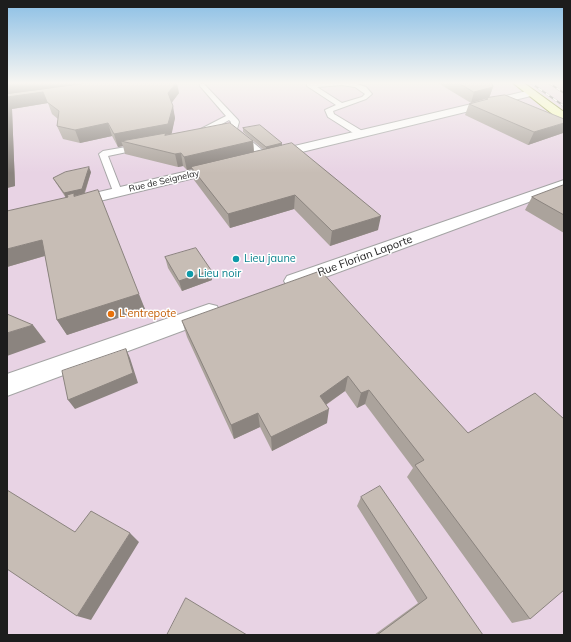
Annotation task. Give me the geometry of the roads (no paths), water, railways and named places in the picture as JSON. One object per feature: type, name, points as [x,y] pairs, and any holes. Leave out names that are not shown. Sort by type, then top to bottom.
[{"type":"street","points":[[249,161],[448,113]]},
{"type":"street","name":"Rue de Seignelay","points":[[58,206],[234,164]]},
{"type":"street","name":"Rue Florian Laporte","points":[[278,287],[564,184]]},
{"type":"street","points":[[7,384],[225,306]]},
{"type":"lane","points":[[226,113],[235,122],[233,130],[265,157]]},
{"type":"lane","points":[[330,113],[331,115],[361,134]]},
{"type":"lane","points":[[193,137],[230,117]]},
{"type":"lane","points":[[117,192],[103,154],[156,144]]},
{"type":"place","name":"Lieu jaune","points":[[236,259]]},
{"type":"place","name":"Lieu noir","points":[[190,274]]},
{"type":"place","name":"L'entrepote","points":[[111,314]]}]
